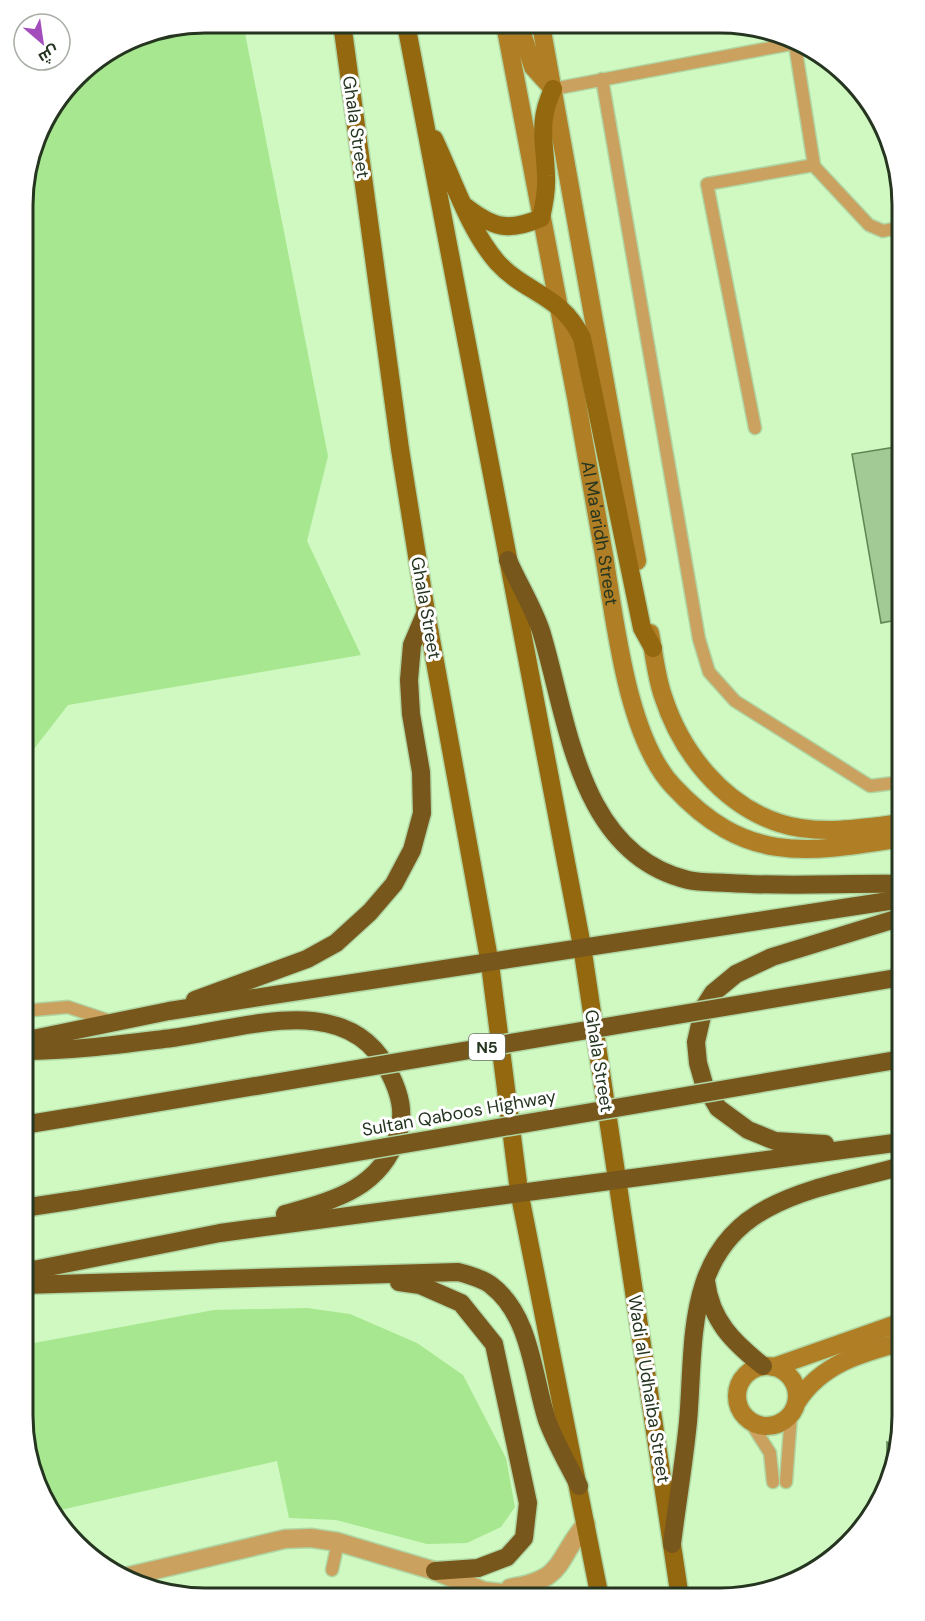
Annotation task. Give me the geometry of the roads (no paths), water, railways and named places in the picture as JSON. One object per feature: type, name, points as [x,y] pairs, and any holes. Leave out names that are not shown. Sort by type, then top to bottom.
[{"type":"highway","points":[[508,561],[540,628],[571,749],[590,796],[608,826],[632,849],[653,865],[688,879],[769,886],[892,884]]},
{"type":"highway","points":[[170,1011],[233,985],[307,959],[336,943],[370,912],[394,884],[412,850],[422,813],[421,772],[411,714],[409,680],[412,645],[426,612]]},
{"type":"highway","points":[[33,1039],[170,1011],[490,964],[582,946],[892,900]]},
{"type":"highway","points":[[869,1147],[775,1141],[748,1130],[718,1108],[704,1084],[698,1064],[696,1042],[704,1007],[713,993],[736,974],[772,957],[892,920]]},
{"type":"highway","name":"N5","points":[[33,1123],[892,979]]},
{"type":"highway","points":[[33,1051],[175,1038],[246,1024],[300,1020],[330,1024],[357,1033],[375,1049],[386,1064],[400,1094],[402,1122],[395,1144],[381,1165],[367,1181],[344,1197],[220,1233]]},
{"type":"highway","name":"Sultan Qaboos Highway","points":[[33,1206],[892,1061]]},
{"type":"highway","points":[[33,1270],[220,1233],[519,1191],[892,1144]]},
{"type":"highway","points":[[672,1544],[688,1423],[695,1318],[714,1258],[737,1229],[766,1209],[799,1194],[892,1169]]},
{"type":"highway","points":[[33,1285],[458,1272],[492,1285],[513,1311],[524,1334],[548,1422],[579,1486]]},
{"type":"highway","points":[[350,1275],[420,1285],[451,1298],[461,1303],[494,1344],[528,1503],[524,1538],[507,1557],[478,1568],[435,1571]]},
{"type":"highway","points":[[706,1278],[711,1306],[719,1323],[733,1341],[768,1367]]},
{"type":"main road","name":"Ghala Street","points":[[343,33],[397,426],[426,612],[490,964],[519,1191]]},
{"type":"main road","name":"Ghala Street","points":[[408,33],[582,946],[618,1180]]},
{"type":"main road","name":"Al Ma'aridh Street","points":[[507,33],[559,306],[615,622],[634,710],[648,747],[671,785],[705,817],[740,837],[786,850],[828,850],[892,840]]},
{"type":"main road","points":[[466,207],[479,217],[505,228],[522,227],[541,218],[546,177],[541,128],[545,106],[553,89],[533,67],[522,33]]},
{"type":"main road","name":"Al Ma'aridh Street","points":[[542,33],[662,695],[676,730],[708,777],[744,806],[780,824],[819,830],[892,825]]},
{"type":"main road","points":[[423,114],[483,242],[498,263],[559,306],[573,319],[582,338],[642,628],[653,648]]},
{"type":"main road","name":"Wadi al Udhaiba Street","points":[[618,1180],[679,1588]]},
{"type":"main road","points":[[519,1191],[598,1588]]},
{"type":"main road","points":[[892,1325],[746,1374],[737,1390],[739,1409],[751,1422],[772,1426],[794,1408],[814,1381],[839,1363],[855,1355],[892,1345]]},
{"type":"main road","points":[[768,1367],[783,1370],[793,1381],[794,1408]]},
{"type":"street","points":[[507,1588],[525,1585],[549,1576],[566,1559],[574,1538],[586,1524]]},
{"type":"street","points":[[138,1574],[285,1539],[311,1538],[338,1542],[435,1571],[475,1588]]},
{"type":"lane","points":[[553,89],[784,46]]},
{"type":"lane","points":[[794,50],[813,165],[869,225],[883,231],[892,229]]},
{"type":"lane","points":[[602,79],[699,639],[709,672],[735,701],[870,786],[892,783]]},
{"type":"lane","points":[[755,428],[707,184],[813,165]]},
{"type":"lane","points":[[33,1010],[68,1007],[111,1022]]},
{"type":"lane","points":[[786,1482],[794,1408]]},
{"type":"lane","points":[[751,1422],[770,1453],[773,1482]]},
{"type":"lane","points":[[332,1570],[338,1542]]}]
